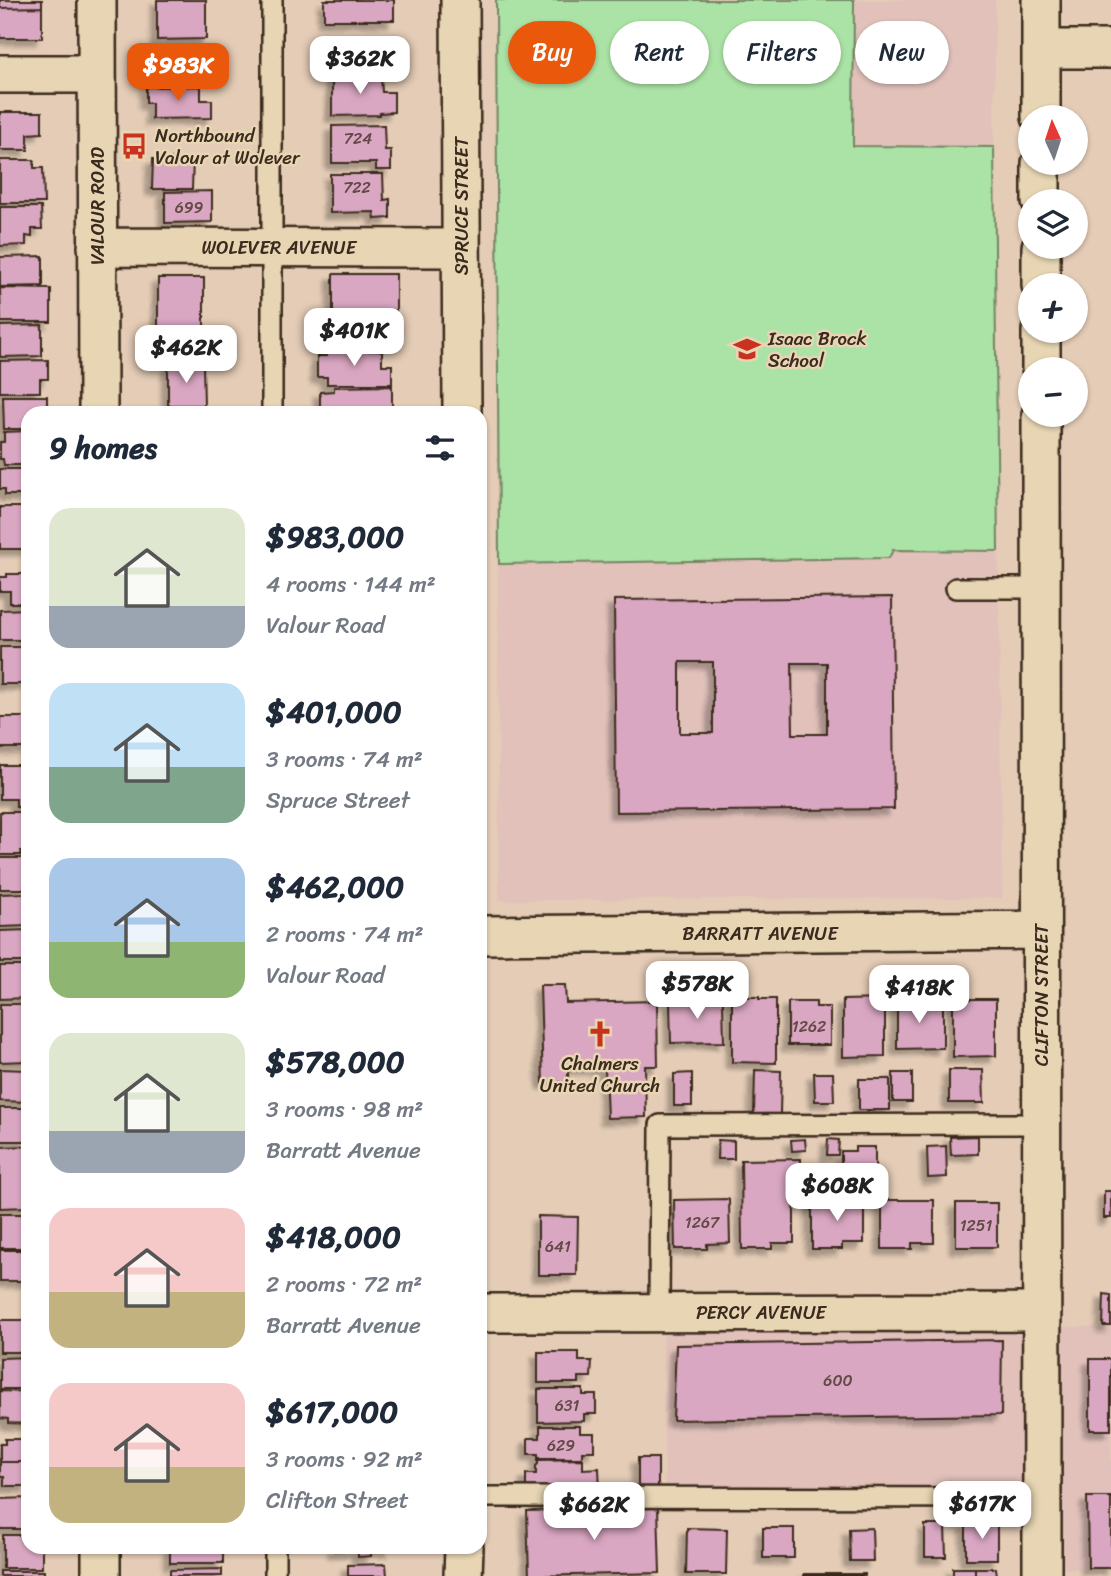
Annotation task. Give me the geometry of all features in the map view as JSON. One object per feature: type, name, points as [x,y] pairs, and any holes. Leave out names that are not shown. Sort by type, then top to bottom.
[{"type":"street","name":"VALOUR ROAD","points":[[97,0],[98,406]]},
{"type":"street","name":"SPRUCE STREET","points":[[460,0],[462,406]]},
{"type":"street","points":[[1041,0],[1041,105]]},
{"type":"street","points":[[1041,50],[1111,49]]},
{"type":"street","points":[[0,74],[97,74]]},
{"type":"street","name":"WOLEVER AVENUE","points":[[97,247],[461,248]]},
{"type":"street","name":"CLIFTON STREET","points":[[1041,427],[1042,1576]]},
{"type":"street","name":"BARRATT AVENUE","points":[[487,935],[1041,930]]},
{"type":"street","name":"PERCY AVENUE","points":[[487,1313],[1042,1312]]},
{"type":"street","points":[[101,1554],[101,1576]]},
{"type":"street","points":[[463,1576],[464,1554]]},
{"type":"lane","points":[[272,0],[272,406]]},
{"type":"lane","points":[[956,588],[1041,588]]},
{"type":"lane","points":[[659,1312],[660,1125],[1041,1124]]},
{"type":"lane","points":[[487,1497],[1042,1498]]},
{"type":"lane","points":[[275,1554],[275,1576]]},
{"type":"shaded area","name":"Isaac Brock School","points":[[496,0],[995,0],[994,147],[1002,898],[500,900]]},
{"type":"shaded area","points":[[1111,1327],[1111,1569],[1023,1568],[1023,1504],[665,1493],[663,1328]]},
{"type":"green space","points":[[496,0],[854,0],[853,146],[994,147],[998,551],[893,550],[889,558],[499,564]]},
{"type":"building","points":[[0,0],[42,0],[42,7],[0,8]]},
{"type":"building","points":[[157,0],[206,0],[206,39],[157,40]]},
{"type":"building","points":[[324,0],[394,0],[394,20],[324,20]]},
{"type":"building","points":[[42,7],[42,38],[0,38],[0,8]]},
{"type":"building","points":[[392,38],[392,72],[331,72],[330,49],[343,49],[343,39]]},
{"type":"building","points":[[212,51],[213,70],[200,70],[200,82],[146,82],[146,52]]},
{"type":"building","points":[[332,75],[381,75],[382,92],[394,92],[394,112],[332,116]]},
{"type":"building","points":[[201,86],[201,100],[212,100],[212,118],[152,119],[152,103],[146,103],[146,87]]},
{"type":"building","points":[[0,112],[42,112],[42,133],[28,134],[28,150],[0,150]]},
{"type":"building","points":[[384,125],[385,150],[391,150],[391,170],[376,170],[376,163],[332,163],[332,126]]},
{"type":"building","points":[[153,159],[193,159],[192,189],[152,189]]},
{"type":"building","points":[[0,160],[34,160],[34,168],[43,168],[44,203],[0,203]]},
{"type":"building","points":[[330,174],[383,174],[384,200],[390,199],[390,218],[375,219],[374,212],[330,213]]},
{"type":"building","points":[[212,191],[212,222],[165,223],[165,192]]},
{"type":"building","points":[[0,207],[41,207],[42,229],[32,229],[32,237],[26,236],[26,245],[0,246]]},
{"type":"building","points":[[43,256],[43,286],[0,287],[0,257]]},
{"type":"building","points":[[333,274],[396,274],[396,323],[333,324]]},
{"type":"building","points":[[158,278],[204,278],[204,333],[158,333]]},
{"type":"building","points":[[0,288],[51,289],[51,322],[1,322]]},
{"type":"building","points":[[42,325],[42,356],[0,357],[0,326]]},
{"type":"building","points":[[327,350],[382,351],[382,365],[392,365],[392,384],[327,384],[327,377],[317,377],[317,356],[327,356]]},
{"type":"building","points":[[48,360],[48,379],[40,379],[40,392],[0,392],[0,361]]},
{"type":"building","points":[[168,364],[203,364],[204,405],[168,405]]},
{"type":"building","points":[[392,386],[392,406],[320,406],[320,392],[334,391],[334,387]]},
{"type":"building","points":[[3,396],[47,396],[47,406],[21,406],[21,429],[4,429]]},
{"type":"building","points":[[21,431],[21,465],[4,465],[3,459],[0,459],[0,442],[4,442],[4,432]]},
{"type":"building","points":[[0,469],[21,469],[21,495],[5,495],[5,489],[0,489]]},
{"type":"building","points":[[0,507],[21,507],[21,549],[0,549]]},
{"type":"building","points":[[7,574],[21,574],[21,603],[10,603],[10,591],[0,591],[0,577],[7,577]]},
{"type":"building","points":[[892,597],[894,809],[616,812],[614,600]],"holes":[[[680,662],[713,662],[713,733],[680,733]],[[792,663],[827,663],[827,734],[793,734]]]},
{"type":"building","points":[[21,609],[21,640],[0,640],[0,610]]},
{"type":"building","points":[[0,647],[21,647],[21,684],[0,684]]},
{"type":"building","points":[[0,717],[21,717],[21,748],[0,748]]},
{"type":"building","points":[[0,765],[21,765],[21,807],[16,807],[16,799],[0,799]]},
{"type":"building","points":[[0,812],[21,812],[21,855],[0,855]]},
{"type":"building","points":[[0,858],[21,858],[21,889],[0,889]]},
{"type":"building","points":[[21,893],[21,926],[0,927],[0,894]]},
{"type":"building","points":[[21,930],[21,962],[0,962],[0,931]]},
{"type":"building","points":[[0,966],[21,966],[21,998],[0,999]]},
{"type":"building","name":"Chalmers United Church","points":[[540,985],[565,985],[566,1003],[657,1001],[658,1066],[645,1066],[646,1117],[607,1118],[605,1068],[568,1068],[568,1082],[543,1083]]},
{"type":"building","points":[[732,997],[776,999],[776,1063],[732,1062]]},
{"type":"building","points":[[689,999],[723,999],[724,1042],[671,1043],[670,1003],[689,1002]]},
{"type":"building","points":[[885,999],[885,1056],[843,1057],[843,1000]]},
{"type":"building","points":[[897,999],[929,999],[929,1006],[943,1006],[943,1048],[897,1049]]},
{"type":"building","points":[[953,999],[996,999],[996,1056],[953,1057]]},
{"type":"building","points":[[788,1002],[816,1002],[816,1007],[830,1007],[830,1045],[788,1045]]},
{"type":"building","points":[[0,1004],[21,1004],[21,1061],[0,1062]]},
{"type":"building","points":[[0,1069],[21,1070],[21,1102],[0,1101]]},
{"type":"building","points":[[755,1070],[781,1071],[780,1114],[754,1114]]},
{"type":"building","points":[[949,1070],[983,1070],[984,1103],[949,1103]]},
{"type":"building","points":[[692,1073],[692,1106],[674,1106],[674,1074]]},
{"type":"building","points":[[814,1073],[833,1073],[834,1101],[815,1101]]},
{"type":"building","points":[[893,1073],[912,1073],[912,1102],[893,1102]]},
{"type":"building","points":[[859,1079],[890,1079],[890,1110],[859,1110]]},
{"type":"building","points":[[0,1108],[21,1108],[21,1141],[0,1141]]},
{"type":"building","points":[[978,1136],[978,1154],[951,1155],[950,1137]]},
{"type":"building","points":[[805,1139],[806,1150],[792,1151],[791,1140]]},
{"type":"building","points":[[828,1139],[839,1140],[838,1155],[827,1155]]},
{"type":"building","points":[[718,1140],[734,1141],[734,1159],[717,1159]]},
{"type":"building","points":[[21,1146],[21,1207],[0,1208],[0,1147]]},
{"type":"building","points":[[946,1146],[947,1177],[928,1178],[927,1147]]},
{"type":"building","points":[[855,1147],[875,1147],[875,1180],[841,1180],[841,1151],[855,1151]]},
{"type":"building","points":[[801,1159],[801,1206],[794,1206],[794,1243],[772,1243],[772,1249],[742,1249],[741,1160]]},
{"type":"building","points":[[1104,1191],[1111,1191],[1111,1218],[1104,1218]]},
{"type":"building","points":[[729,1199],[730,1243],[707,1244],[707,1249],[675,1249],[674,1200]]},
{"type":"building","points":[[812,1200],[864,1200],[864,1243],[842,1243],[842,1249],[812,1249]]},
{"type":"building","points":[[882,1200],[934,1200],[934,1243],[912,1243],[912,1249],[882,1249]]},
{"type":"building","points":[[956,1203],[997,1203],[997,1247],[956,1247]]},
{"type":"building","points":[[0,1214],[21,1214],[21,1248],[0,1248]]},
{"type":"building","points":[[538,1216],[578,1217],[577,1275],[538,1275]]},
{"type":"building","points":[[0,1250],[21,1250],[21,1281],[0,1281]]},
{"type":"building","points":[[1104,1294],[1111,1295],[1111,1326],[1103,1326]]},
{"type":"building","points":[[0,1320],[21,1320],[21,1352],[0,1352]]},
{"type":"building","points":[[1002,1340],[1001,1415],[673,1420],[676,1345]]},
{"type":"building","points":[[538,1352],[579,1352],[579,1361],[592,1361],[591,1377],[579,1377],[579,1383],[538,1383]]},
{"type":"building","points":[[21,1357],[21,1389],[0,1389],[0,1358]]},
{"type":"building","points":[[1090,1359],[1111,1359],[1111,1430],[1090,1430]]},
{"type":"building","points":[[538,1389],[583,1389],[583,1395],[596,1395],[596,1414],[584,1414],[584,1421],[538,1422]]},
{"type":"building","points":[[0,1391],[21,1392],[21,1424],[8,1423],[8,1419],[0,1418]]},
{"type":"building","points":[[540,1426],[580,1426],[580,1433],[594,1433],[594,1451],[582,1451],[582,1458],[538,1458],[538,1454],[528,1454],[528,1438],[540,1438]]},
{"type":"building","points":[[5,1439],[21,1439],[21,1462],[0,1462],[0,1444],[5,1444]]},
{"type":"building","points":[[638,1458],[658,1458],[658,1490],[638,1490]]},
{"type":"building","points":[[583,1459],[583,1469],[599,1468],[600,1493],[526,1490],[526,1474],[536,1474],[538,1460]]},
{"type":"building","points":[[0,1462],[21,1462],[21,1486],[4,1486],[4,1477],[0,1477]]},
{"type":"building","points":[[1087,1497],[1111,1497],[1111,1568],[1088,1568]]},
{"type":"building","points":[[21,1498],[21,1529],[0,1529],[0,1499]]},
{"type":"building","points":[[658,1508],[660,1573],[529,1576],[527,1511]]},
{"type":"building","points":[[966,1524],[997,1524],[997,1559],[966,1559]]},
{"type":"building","points":[[925,1525],[945,1525],[946,1557],[925,1557]]},
{"type":"building","points":[[687,1528],[727,1529],[726,1574],[686,1574]]},
{"type":"building","points":[[763,1528],[794,1528],[794,1558],[763,1558]]},
{"type":"building","points":[[872,1528],[873,1561],[850,1561],[849,1529]]},
{"type":"building","points":[[3,1535],[21,1535],[21,1554],[42,1554],[42,1568],[3,1568]]},
{"type":"building","points":[[170,1554],[223,1554],[223,1563],[170,1563]]},
{"type":"building","points":[[358,1554],[371,1554],[371,1556],[358,1557]]},
{"type":"building","points":[[386,1564],[387,1576],[348,1576],[348,1565]]},
{"type":"building","points":[[953,1568],[975,1568],[975,1576],[953,1576]]},
{"type":"building","points":[[975,1568],[996,1568],[997,1576],[975,1576]]},
{"type":"building","points":[[222,1569],[222,1576],[170,1576],[170,1570]]},
{"type":"building","points":[[0,1571],[44,1571],[44,1576],[0,1576]]},
{"type":"building","points":[[865,1574],[865,1576],[804,1576]]},
{"type":"place","name":"Northbound Valour at Wolever","points":[[134,146]]},
{"type":"place","name":"Isaac Brock School","points":[[747,349]]},
{"type":"place","name":"Chalmers United Church","points":[[600,1034]]}]
